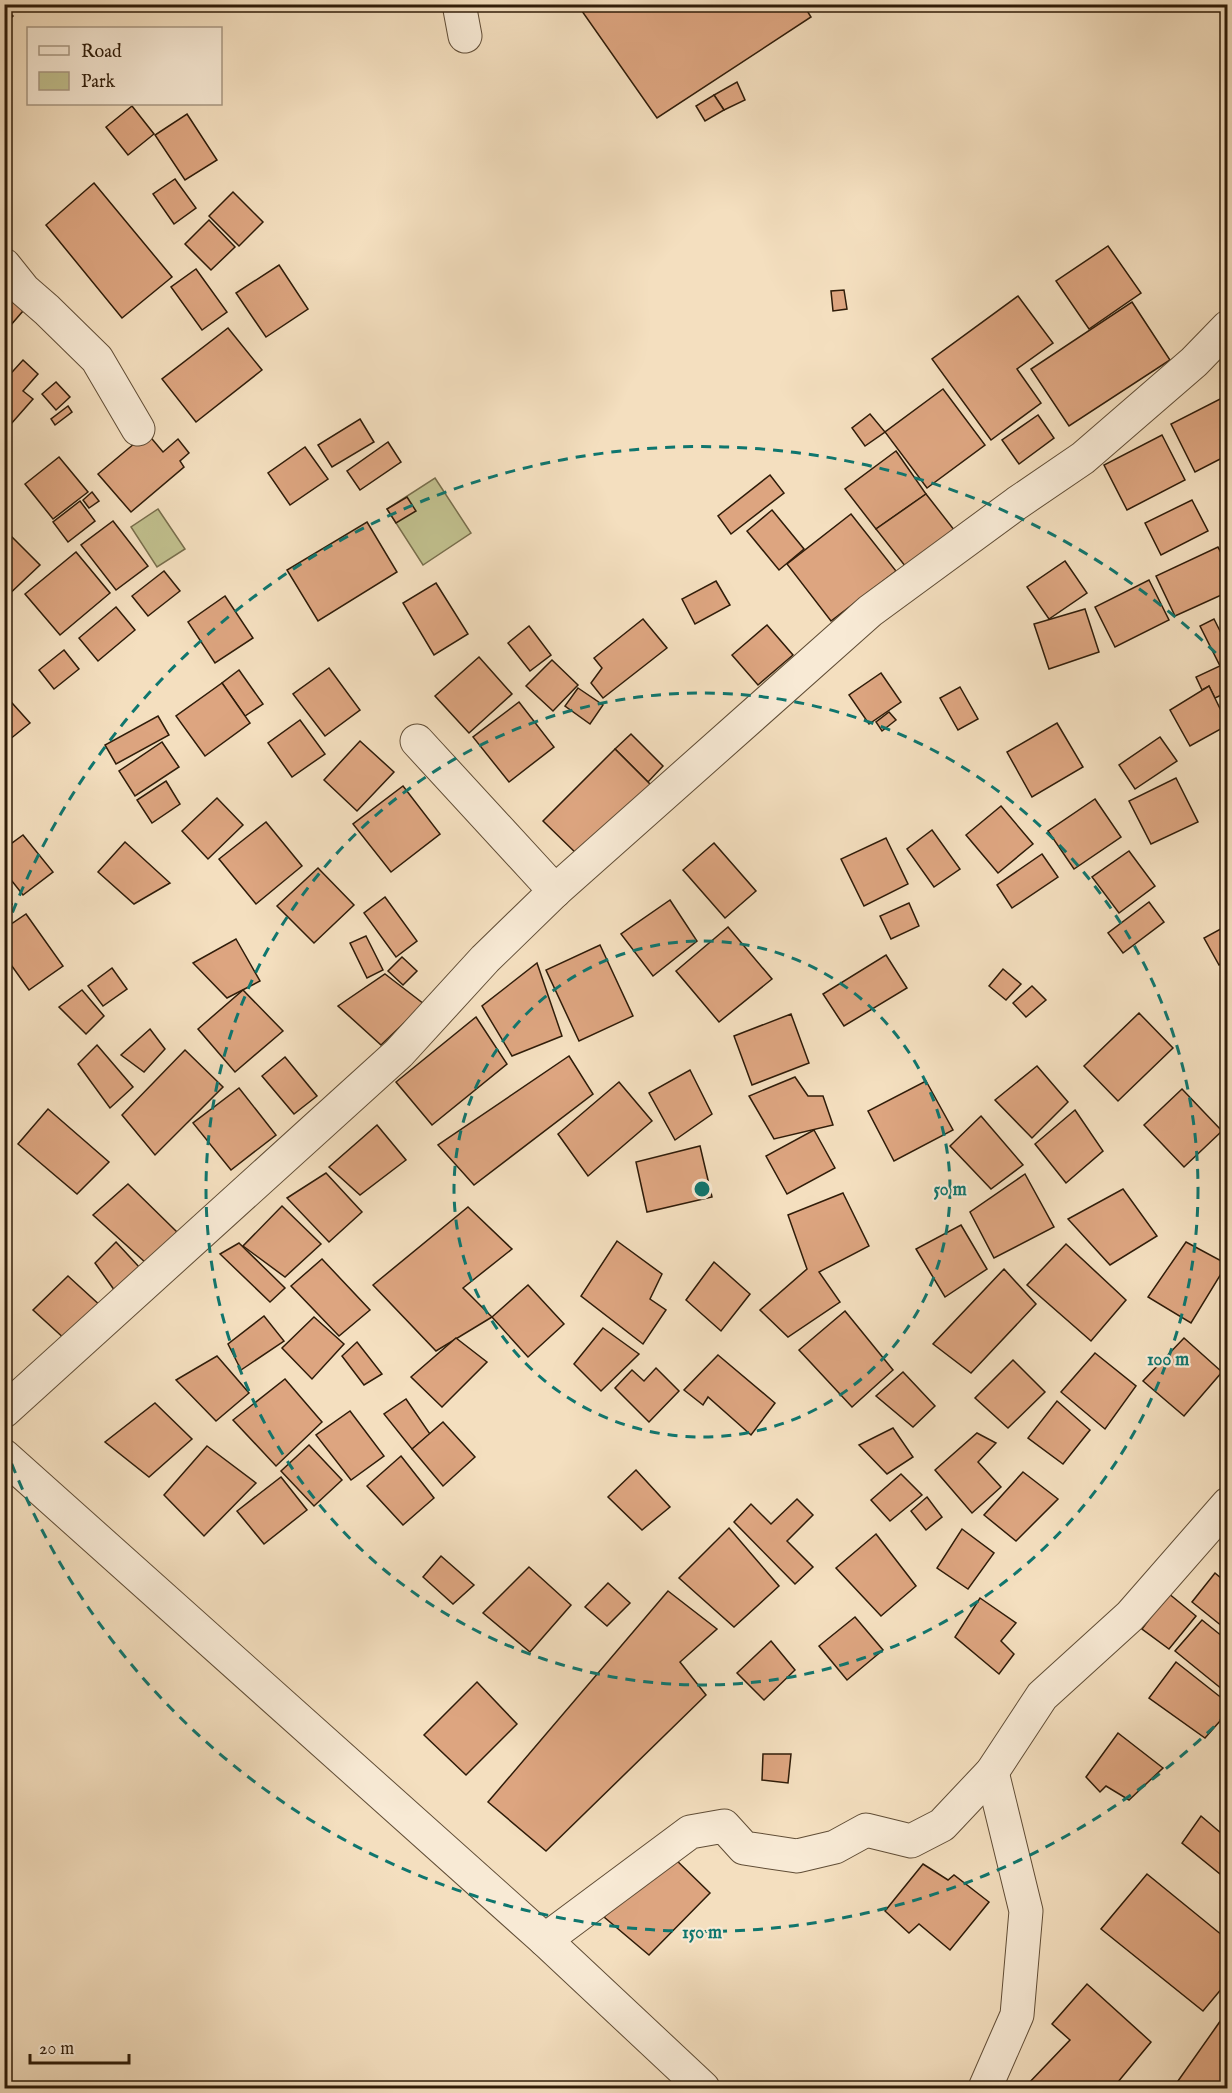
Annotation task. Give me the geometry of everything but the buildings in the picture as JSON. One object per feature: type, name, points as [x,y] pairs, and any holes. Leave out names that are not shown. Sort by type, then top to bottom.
[{"type":"street","points":[[459,4],[465,36]]},
{"type":"street","points":[[4,265],[24,290],[97,359],[138,429]]},
{"type":"street","points":[[4,1411],[399,1053],[485,959],[555,891],[870,611],[1017,503],[1083,458],[1194,362],[1227,327]]},
{"type":"street","points":[[417,741],[555,891]]},
{"type":"street","points":[[4,1456],[544,1940],[703,2088]]},
{"type":"street","points":[[544,1940],[690,1832],[724,1826],[744,1848],[796,1856],[835,1847],[866,1830],[911,1841],[942,1825],[992,1772],[1042,1696],[1130,1616],[1227,1504]]},
{"type":"street","points":[[986,2088],[1017,2015],[1026,1911],[992,1772]]},
{"type":"green space","points":[[435,478],[471,533],[423,565],[387,509]]},
{"type":"green space","points":[[158,509],[185,549],[157,567],[131,527]]}]
